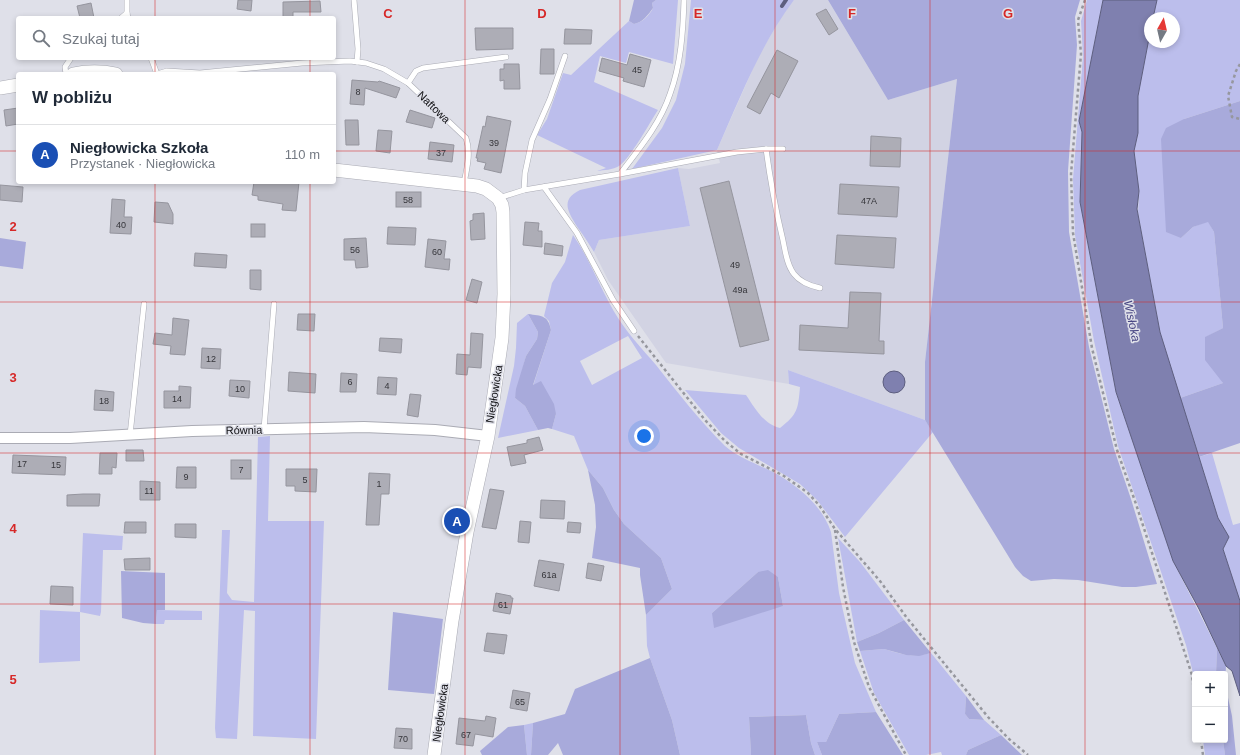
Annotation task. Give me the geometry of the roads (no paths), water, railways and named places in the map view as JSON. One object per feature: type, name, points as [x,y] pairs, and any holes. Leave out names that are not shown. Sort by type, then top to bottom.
[{"type":"street","points":[[82,72],[104,72]]},
{"type":"street","points":[[0,88],[16,85]]},
{"type":"street","points":[[336,170],[464,184],[486,189],[498,198]]},
{"type":"street","name":"Niegłowicka","points":[[434,755],[452,621],[467,532],[488,436],[502,338],[504,294],[503,220],[502,205],[498,198]]},
{"type":"street","name":"Równia","points":[[0,438],[70,438],[192,431],[364,427],[435,430],[488,436]]},
{"type":"lane","points":[[127,0],[127,16]]},
{"type":"lane","points":[[354,0],[358,49],[357,62]]},
{"type":"lane","points":[[620,174],[656,124],[670,95],[676,77],[680,56],[684,0]]},
{"type":"lane","points":[[524,190],[525,173],[532,140],[550,100],[566,56]]},
{"type":"lane","points":[[408,83],[416,71],[423,68],[506,57]]},
{"type":"lane","points":[[66,72],[65,67],[70,60]]},
{"type":"lane","name":"Naftowa","points":[[152,60],[156,72]]},
{"type":"lane","name":"Naftowa","points":[[210,72],[302,63],[357,62],[384,69],[408,83],[466,138],[469,154],[464,184]]},
{"type":"lane","name":"Naftowa","points":[[164,72],[184,72]]},
{"type":"lane","points":[[766,149],[778,220],[790,265],[794,274],[800,279],[814,287],[820,288]]},
{"type":"lane","points":[[498,198],[524,190],[737,152],[783,149]]},
{"type":"lane","points":[[544,187],[577,233],[613,300],[634,331]]},
{"type":"lane","points":[[130,435],[144,304]]},
{"type":"lane","points":[[264,429],[274,304]]},
{"type":"water","name":"Wisłoka","points":[[1103,0],[1157,0],[1154,12],[1144,12],[1144,48],[1147,48],[1138,96],[1138,133],[1134,151],[1139,191],[1137,209],[1160,332],[1218,518],[1229,537],[1223,549],[1240,601],[1240,696],[1232,671],[1226,666],[1199,609],[1173,561],[1116,392],[1080,202],[1082,132],[1079,121]]},
{"type":"water","points":[[894,371],[902,374],[905,382],[902,390],[894,393],[886,390],[883,382],[886,374]]},
{"type":"waterway","points":[[782,6],[786,0]]},
{"type":"place","name":"Niegłowicka Szkoła","points":[[457,521]]}]
